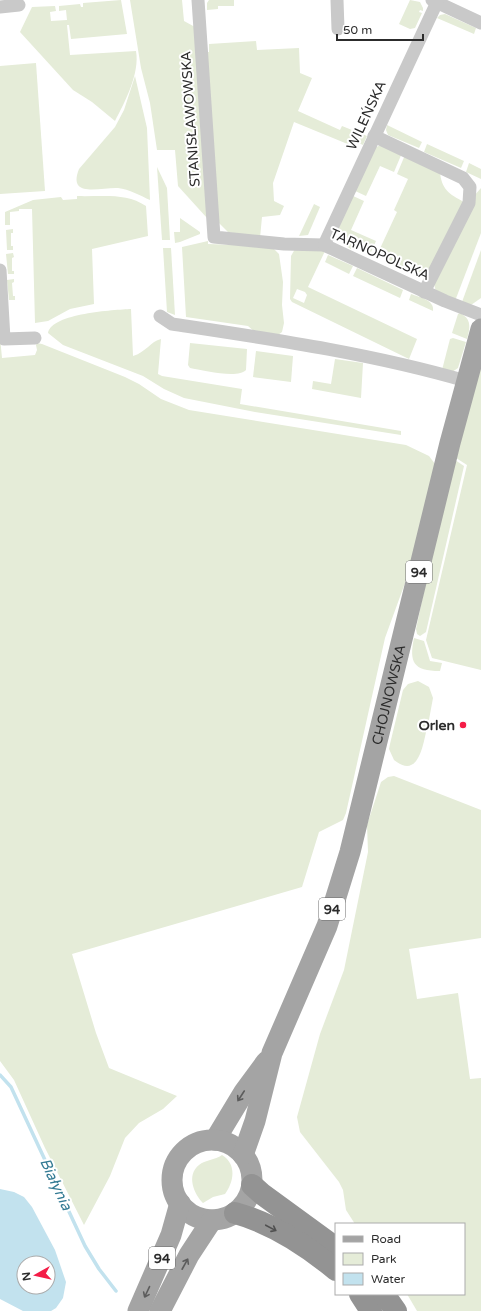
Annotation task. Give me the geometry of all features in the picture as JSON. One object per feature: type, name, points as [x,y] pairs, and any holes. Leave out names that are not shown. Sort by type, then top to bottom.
[{"type":"highway","points":[[252,1184],[262,1194],[335,1247]]},
{"type":"highway","points":[[235,1213],[248,1217],[271,1228],[305,1248],[335,1269]]},
{"type":"highway","points":[[361,1295],[371,1311]]},
{"type":"highway","points":[[385,1295],[396,1311]]},
{"type":"main road","name":"CHOJNOWSKA","points":[[244,1155],[255,1121],[272,1053],[316,952],[350,852],[466,381],[481,329]]},
{"type":"main road","name":"CHOJNOWSKA","points":[[215,1140],[244,1092],[272,1053]]},
{"type":"main road","points":[[215,1140],[228,1143],[244,1155],[250,1168],[252,1184],[247,1201],[235,1213],[227,1217],[212,1220],[194,1216],[180,1203],[172,1182],[175,1166],[183,1153],[195,1144],[215,1140]]},
{"type":"main road","name":"94","points":[[138,1311],[171,1235],[180,1203]]},
{"type":"main road","name":"94","points":[[160,1311],[189,1255],[212,1220]]},
{"type":"street","name":"STANISŁAWOWSKA","points":[[198,0],[214,237]]},
{"type":"street","points":[[337,0],[338,29]]},
{"type":"street","points":[[436,1],[481,23]]},
{"type":"street","name":"WILEŃSKA","points":[[324,245],[436,1]]},
{"type":"street","points":[[0,7],[19,5]]},
{"type":"street","points":[[374,136],[463,178],[470,187],[469,203],[424,292]]},
{"type":"street","name":"TARNOPOLSKA","points":[[214,237],[284,244],[324,245],[424,292],[481,315]]},
{"type":"street","points":[[0,270],[4,339],[35,338]]},
{"type":"street","points":[[160,316],[172,324],[350,352],[403,363],[466,381]]},
{"type":"green space","points":[[121,0],[127,34],[71,39],[69,25],[67,25],[70,55],[136,51],[137,60],[134,78],[115,121],[92,102],[73,90],[20,32],[32,7],[55,6],[56,11],[50,12],[51,21],[67,20],[66,10],[59,11],[59,6],[80,4],[81,7],[83,7],[83,3]]},
{"type":"green space","points":[[130,0],[182,0],[184,21],[195,27],[207,218],[178,186],[175,150],[157,150],[150,103],[141,68]]},
{"type":"green space","points":[[209,0],[234,0],[234,6],[218,6],[218,9],[207,10],[207,3]]},
{"type":"green space","points":[[410,0],[420,2],[423,11],[420,10],[419,12],[422,13],[415,28],[410,29],[399,24]]},
{"type":"green space","points":[[445,14],[476,28],[474,34],[437,18],[440,15]]},
{"type":"green space","points":[[256,41],[257,50],[299,48],[300,73],[312,78],[298,111],[340,130],[342,126],[367,136],[363,145],[352,140],[350,145],[294,122],[273,183],[274,201],[284,206],[280,215],[262,217],[260,238],[228,232],[218,222],[205,52],[209,52],[209,44]]},
{"type":"green space","points":[[36,63],[45,191],[0,194],[0,66]]},
{"type":"green space","points":[[135,76],[147,128],[150,200],[135,193],[118,188],[82,188],[78,184],[77,178],[79,169],[115,127],[124,110]]},
{"type":"green space","points":[[387,125],[422,142],[419,148],[388,135],[386,130]]},
{"type":"green space","points":[[427,144],[464,161],[461,168],[424,152]]},
{"type":"green space","points":[[381,145],[402,153],[394,172],[380,166],[366,196],[353,190],[374,148]]},
{"type":"green space","points":[[405,155],[440,171],[444,187],[464,202],[428,278],[377,255],[397,212],[394,210],[408,179],[397,174]]},
{"type":"green space","points":[[469,163],[481,169],[481,179],[466,172]]},
{"type":"green space","points":[[157,167],[167,188],[170,240],[162,240]]},
{"type":"green space","points":[[481,188],[481,233],[455,301],[436,292],[434,284],[474,196]]},
{"type":"green space","points":[[351,195],[364,201],[351,230],[376,241],[371,252],[354,244],[351,249],[344,244],[340,238],[339,224]]},
{"type":"green space","points":[[77,196],[122,197],[146,206],[148,236],[92,249],[94,304],[70,309],[48,321],[35,323],[32,209],[19,209],[19,211],[10,212],[10,225],[5,225],[5,212],[33,200],[61,197],[63,200],[77,199]]},
{"type":"green space","points":[[314,204],[320,207],[308,235],[299,236]]},
{"type":"green space","points":[[180,218],[200,232],[200,234],[175,243],[174,232],[180,232]]},
{"type":"green space","points":[[13,229],[13,233],[11,233],[11,246],[13,246],[13,250],[7,250],[6,230]]},
{"type":"green space","points":[[208,241],[208,244],[262,246],[274,249],[279,254],[283,282],[282,305],[284,323],[282,332],[278,335],[257,334],[248,326],[186,317],[182,247]]},
{"type":"green space","points":[[163,248],[171,248],[175,315],[167,312]]},
{"type":"green space","points":[[295,249],[325,251],[308,287],[417,339],[409,359],[292,302],[290,299],[291,256]],"holes":[[[297,289],[305,292],[307,295],[304,303],[293,298]]]},
{"type":"green space","points":[[481,250],[481,298],[471,305],[462,302]]},
{"type":"green space","points":[[13,253],[14,257],[12,258],[12,271],[14,271],[14,274],[8,274],[6,254]]},
{"type":"green space","points":[[328,255],[353,266],[349,274],[325,262]]},
{"type":"green space","points":[[357,268],[403,290],[400,298],[353,276]]},
{"type":"green space","points":[[14,279],[14,282],[12,283],[13,296],[15,296],[15,300],[9,300],[7,280]]},
{"type":"green space","points":[[411,294],[432,304],[433,311],[409,300]]},
{"type":"green space","points":[[131,309],[133,356],[157,340],[161,339],[158,374],[162,376],[242,389],[240,404],[401,431],[401,435],[255,412],[184,398],[164,389],[143,376],[63,345],[48,333],[52,326],[60,321],[72,317],[98,312]]},
{"type":"green space","points":[[460,313],[467,318],[469,324],[467,339],[452,333],[458,314]]},
{"type":"green space","points":[[0,337],[2,358],[35,355],[37,343],[42,344],[125,377],[139,384],[161,399],[189,410],[406,445],[429,456],[435,464],[413,561],[385,638],[346,813],[343,820],[319,832],[302,887],[72,954],[96,1033],[109,1068],[177,1096],[163,1109],[139,1123],[125,1138],[110,1176],[84,1225],[45,1148],[14,1080],[0,1061]]},
{"type":"green space","points":[[453,338],[466,342],[458,368],[452,372],[442,370],[450,339]]},
{"type":"green space","points":[[190,343],[247,349],[246,370],[242,373],[228,374],[190,368],[188,365]]},
{"type":"green space","points":[[256,351],[293,356],[291,382],[253,377]]},
{"type":"green space","points":[[481,354],[481,670],[432,658],[426,640],[467,465],[453,456]]},
{"type":"green space","points":[[335,359],[363,363],[361,398],[312,389],[313,381],[331,384]]},
{"type":"green space","points":[[452,458],[464,466],[426,632],[420,636],[417,634],[416,629]]},
{"type":"green space","points":[[414,638],[424,641],[430,661],[442,663],[440,671],[431,671],[415,664],[412,653]]},
{"type":"green space","points":[[418,681],[429,687],[433,698],[428,725],[426,724],[425,727],[427,728],[424,743],[418,758],[409,766],[402,765],[394,760],[389,749],[403,690],[408,684]]},
{"type":"green space","points":[[394,776],[481,810],[481,938],[409,949],[417,999],[458,993],[470,1079],[481,1078],[481,1311],[417,1311],[408,1295],[465,1295],[465,1223],[354,1223],[346,1210],[343,1190],[339,1182],[300,1132],[297,1117],[320,1034],[344,970],[368,852],[367,825],[381,782],[388,777]]},
{"type":"green space","points":[[222,1155],[230,1163],[232,1168],[232,1179],[225,1194],[213,1197],[203,1203],[194,1190],[192,1179],[193,1174],[195,1169],[201,1163]]},
{"type":"water","points":[[0,1189],[14,1192],[24,1197],[32,1207],[55,1250],[66,1282],[63,1298],[56,1308],[51,1311],[23,1311],[0,1299]]},
{"type":"waterway","name":"Białynia","points":[[0,1075],[11,1087],[85,1246],[99,1269],[116,1291]]},
{"type":"place","name":"Orlen","points":[[463,725]]}]
